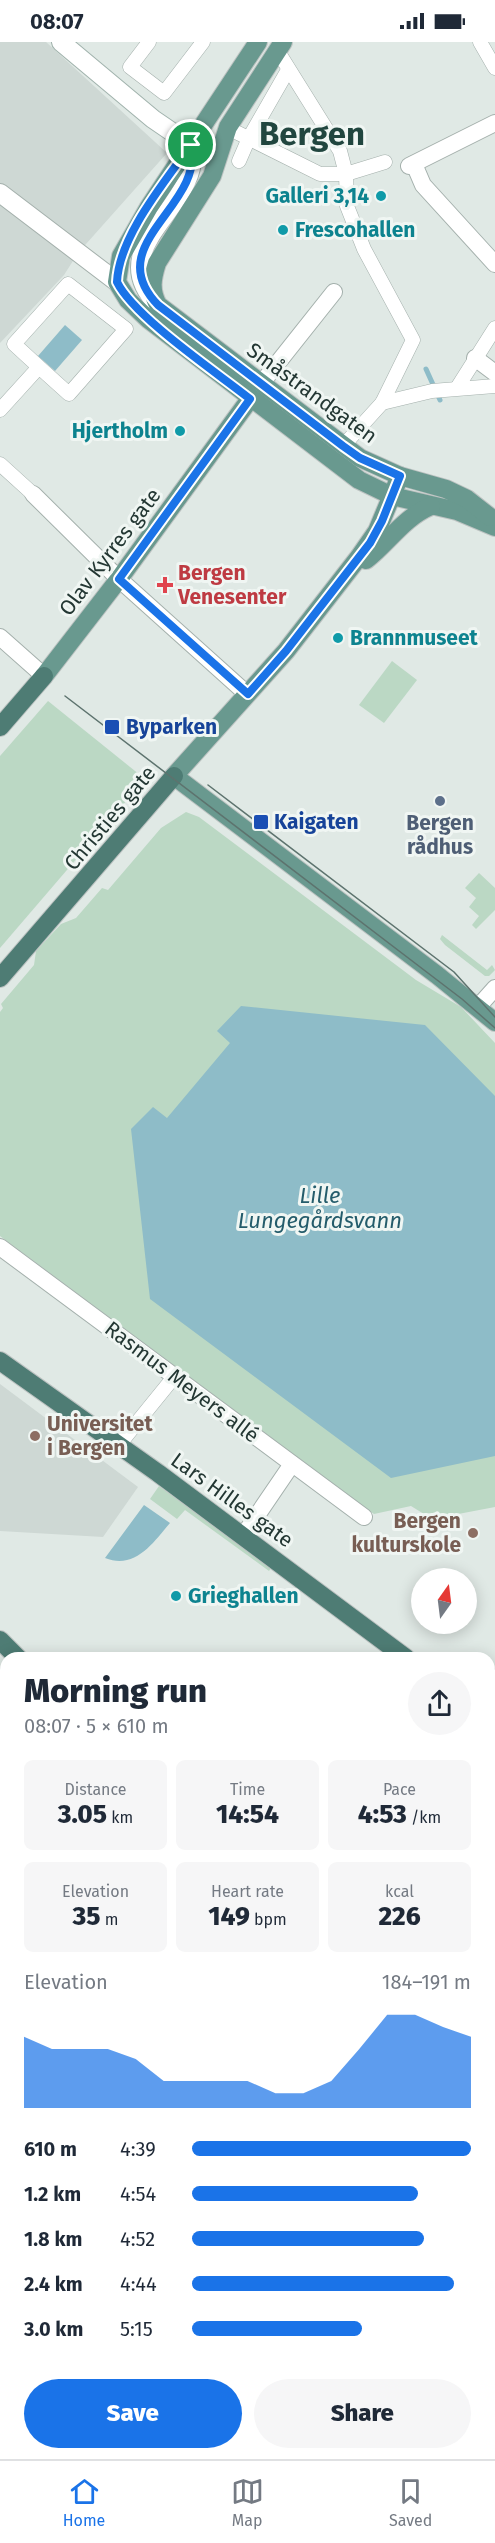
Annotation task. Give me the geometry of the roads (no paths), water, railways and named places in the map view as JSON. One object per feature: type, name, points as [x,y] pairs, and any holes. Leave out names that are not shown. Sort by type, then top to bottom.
[{"type":"highway","name":"Olav Kyrres gate","points":[[0,727],[44,676]]},
{"type":"highway","name":"Christies gate","points":[[0,978],[174,776]]},
{"type":"highway","name":"Lars Hilles gate","points":[[0,1361],[243,1536],[397,1652]]},
{"type":"highway","points":[[0,1640],[12,1652]]},
{"type":"main road","points":[[61,42],[153,119],[191,145],[194,156],[190,176],[144,249],[139,263],[139,277],[146,292],[158,305]]},
{"type":"main road","points":[[0,193],[117,282],[124,249],[149,207],[258,42]]},
{"type":"main road","points":[[158,305],[152,287],[157,263],[212,176],[223,150],[228,127],[280,46]]},
{"type":"main road","name":"Småstrandgaten","points":[[117,282],[128,300],[148,319],[255,392],[369,462],[400,476]]},
{"type":"main road","name":"Småstrandgaten","points":[[158,305],[345,472],[392,496],[472,516],[495,527]]},
{"type":"main road","name":"Olav Kyrres gate","points":[[44,676],[123,582],[255,392]]},
{"type":"main road","name":"Småstrandgaten","points":[[345,472],[400,476]]},
{"type":"main road","points":[[400,476],[446,489],[467,499],[495,521]]},
{"type":"main road","name":"Christies gate","points":[[174,776],[286,651],[345,575],[377,531],[400,476]]},
{"type":"main road","name":"Christies gate","points":[[345,575],[380,548],[405,521],[431,506]]},
{"type":"main road","points":[[174,776],[437,975],[495,1022]]},
{"type":"street","points":[[149,42],[130,67],[164,93],[203,42]]},
{"type":"street","points":[[480,42],[495,68]]},
{"type":"street","points":[[280,46],[288,70],[340,151],[346,174],[347,206],[364,249],[413,340],[382,403],[343,446]]},
{"type":"street","points":[[239,161],[243,136],[288,70]]},
{"type":"street","points":[[495,123],[412,165],[423,185],[495,264]]},
{"type":"street","points":[[243,136],[320,174],[346,174],[385,162]]},
{"type":"street","points":[[68,284],[126,329],[69,394],[39,366],[14,344],[68,284]]},
{"type":"street","name":"Olav Kyrres gate","points":[[255,392],[334,292]]},
{"type":"street","points":[[457,388],[495,328]]},
{"type":"street","points":[[475,358],[495,374]]},
{"type":"street","points":[[0,410],[39,366]]},
{"type":"street","points":[[382,403],[457,388],[495,386]]},
{"type":"street","points":[[0,464],[123,582],[248,694]]},
{"type":"street","points":[[0,637],[44,676]]},
{"type":"street","points":[[478,1007],[495,988]]},
{"type":"street","name":"Rasmus Meyers allé","points":[[0,1247],[364,1517]]},
{"type":"street","points":[[118,1446],[174,1377]]},
{"type":"street","points":[[243,1536],[292,1464]]},
{"type":"water","points":[[65,325],[82,340],[55,371],[38,356]]},
{"type":"water","name":"Lille Lungegårdsvann","points":[[241,1006],[425,1025],[495,1096],[495,1456],[391,1478],[150,1299],[131,1129],[153,1107],[167,1118],[230,1043],[217,1031]]},
{"type":"water","points":[[144,1505],[170,1523],[142,1553],[125,1560],[116,1561],[105,1558]]},
{"type":"waterway","points":[[426,369],[440,400]]},
{"type":"tram line","points":[[65,696],[462,999],[495,1028]]},
{"type":"tram line","points":[[208,785],[454,972],[495,1017]]},
{"type":"place","name":"Galleri 3,14","points":[[381,196]]},
{"type":"place","name":"Frescohallen","points":[[283,230]]},
{"type":"place","name":"Hjertholm","points":[[180,431]]},
{"type":"place","name":"Bergen Venesenter","points":[[165,585]]},
{"type":"place","name":"Brannmuseet","points":[[338,638]]},
{"type":"place","name":"Byparken","points":[[112,727]]},
{"type":"place","name":"Bergen rådhus","points":[[440,801]]},
{"type":"place","name":"Kaigaten","points":[[261,822]]},
{"type":"place","name":"Universitet i Bergen","points":[[35,1436]]},
{"type":"place","name":"Bergen kulturskole","points":[[473,1533]]},
{"type":"place","name":"Grieghallen","points":[[176,1596]]},
{"type":"district","name":"Bergen","points":[[312,133]]}]
